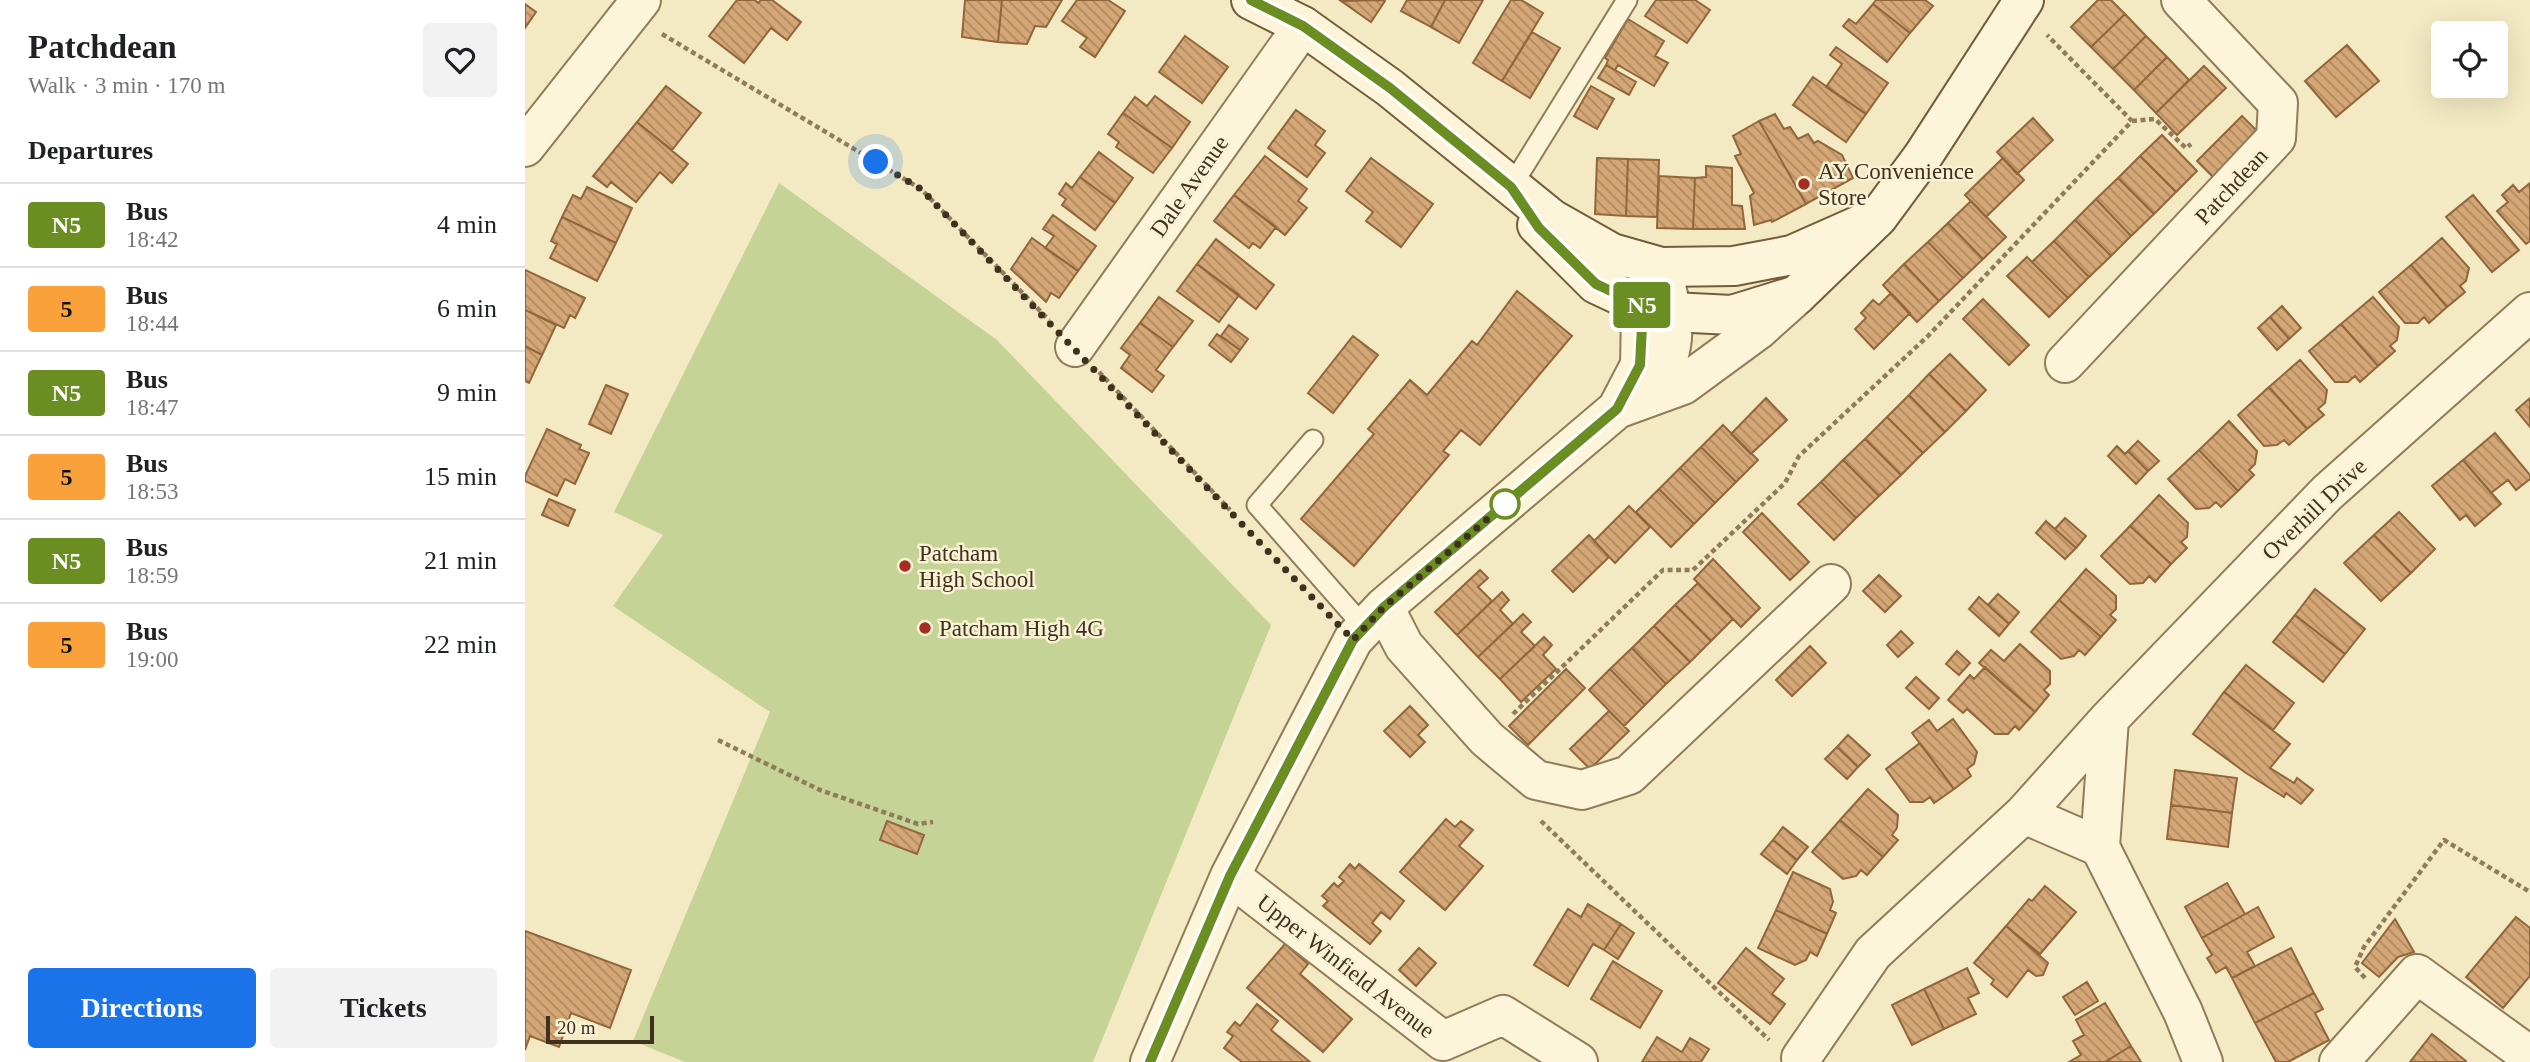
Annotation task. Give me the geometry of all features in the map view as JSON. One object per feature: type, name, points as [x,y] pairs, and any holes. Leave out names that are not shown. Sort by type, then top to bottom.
[{"type":"street","name":"Patchdean","points":[[2065,363],[2276,138],[2278,103],[2181,0]]},
{"type":"street","points":[[1261,2],[1303,26],[1390,88],[1552,219],[1612,253],[1661,267],[1734,266],[1792,255],[1878,217]]},
{"type":"street","points":[[1150,1062],[1230,876],[1353,640],[1374,617],[1617,409],[1683,385],[1758,330],[1797,295],[1878,217],[1923,156],[2022,4]]},
{"type":"street","points":[[525,147],[635,8]]},
{"type":"street","name":"Dale Avenue","points":[[1075,347],[1303,26]]},
{"type":"street","points":[[1511,187],[1539,228],[1596,284],[1658,309],[1732,315],[1797,295]]},
{"type":"street","points":[[1617,409],[1640,365],[1658,309],[1661,267]]},
{"type":"street","points":[[1654,394],[1667,368],[1672,348],[1658,309]]},
{"type":"street","name":"Overhill Drive","points":[[1801,1058],[1873,953],[2024,814],[2109,719],[2327,493],[2530,312]]},
{"type":"street","points":[[1374,617],[1404,646],[1487,738],[1537,780],[1581,790],[1629,775],[1831,584]]},
{"type":"street","points":[[2109,719],[2100,847],[2183,1012],[2203,1062]]},
{"type":"street","points":[[2024,814],[2100,847]]},
{"type":"street","name":"Upper Winfield Avenue","points":[[1230,876],[1437,1051]]},
{"type":"street","points":[[2339,1062],[2417,974],[2530,1056]]},
{"type":"street","points":[[1437,1051],[1503,1015],[1578,1062]]},
{"type":"lane","points":[[1511,187],[1627,0]]},
{"type":"lane","points":[[1313,440],[1257,505],[1374,617]]},
{"type":"path","points":[[2022,4],[2132,121]]},
{"type":"path","points":[[635,8],[921,189],[1238,519]]},
{"type":"path","points":[[1487,738],[1663,570],[1693,570],[1730,536],[1785,483],[1799,456],[1928,337],[2132,121],[2155,119],[2186,148],[2191,144]]},
{"type":"path","points":[[718,740],[820,790],[918,824],[933,822]]},
{"type":"path","points":[[1534,814],[1764,1038],[1801,1058]]},
{"type":"path","points":[[2388,1006],[2355,967],[2364,947],[2444,839],[2530,892]]},
{"type":"green space","name":"Patcham High School","points":[[779,183],[997,340],[1271,625],[1093,1062],[685,1062],[633,1041],[770,712],[613,606],[663,535],[614,512]]},
{"type":"building","points":[[737,0],[755,0],[758,3],[761,0],[772,0],[801,22],[787,40],[771,28],[744,63],[709,36]]},
{"type":"building","points":[[965,0],[1002,0],[998,42],[962,37]]},
{"type":"building","points":[[1002,0],[1062,0],[1046,27],[1035,26],[1027,44],[998,42]]},
{"type":"building","points":[[1077,0],[1108,0],[1125,11],[1095,57],[1080,47],[1087,38],[1062,21]]},
{"type":"building","points":[[1384,0],[1371,22],[1341,1]]},
{"type":"building","points":[[1407,0],[1445,0],[1431,27],[1401,11]]},
{"type":"building","points":[[1445,0],[1483,0],[1459,43],[1431,27]]},
{"type":"building","points":[[1511,0],[1521,0],[1543,13],[1502,81],[1473,63]]},
{"type":"building","points":[[1656,0],[1695,0],[1710,10],[1687,43],[1645,16]]},
{"type":"building","points":[[1876,0],[1925,0],[1933,6],[1910,33],[1873,4]]},
{"type":"building","points":[[2098,0],[2111,0],[2125,14],[2091,47],[2071,27]]},
{"type":"building","points":[[525,4],[536,12],[525,28]]},
{"type":"building","points":[[1873,4],[1910,33],[1887,62],[1843,26],[1849,19],[1856,24]]},
{"type":"building","points":[[2125,14],[2146,36],[2113,69],[2091,47]]},
{"type":"building","points":[[1628,19],[1664,41],[1655,56],[1668,63],[1654,86],[1618,65],[1615,70],[1606,65],[1608,60],[1605,58]]},
{"type":"building","points":[[1532,32],[1560,48],[1530,98],[1502,81]]},
{"type":"building","points":[[1185,36],[1228,67],[1202,103],[1159,72]]},
{"type":"building","points":[[2146,36],[2167,57],[2134,90],[2113,69]]},
{"type":"building","points":[[2347,45],[2379,81],[2336,117],[2305,81]]},
{"type":"building","points":[[1836,47],[1888,83],[1866,114],[1826,87],[1842,64],[1830,55]]},
{"type":"building","points":[[2167,57],[2189,80],[2156,113],[2134,90]]},
{"type":"building","points":[[1606,65],[1636,82],[1629,95],[1598,78]]},
{"type":"building","points":[[2204,66],[2226,88],[2177,135],[2156,113]]},
{"type":"building","points":[[1813,77],[1866,114],[1846,142],[1793,105]]},
{"type":"building","points":[[666,86],[701,113],[672,150],[637,122]]},
{"type":"building","points":[[1591,86],[1614,99],[1597,129],[1574,116]]},
{"type":"building","points":[[1155,96],[1190,122],[1172,148],[1123,113],[1135,97],[1147,106]]},
{"type":"building","points":[[1296,110],[1325,131],[1315,145],[1325,153],[1307,177],[1268,148]]},
{"type":"building","points":[[1123,113],[1172,148],[1153,173],[1116,147],[1119,142],[1108,134]]},
{"type":"building","points":[[1775,114],[1784,129],[1790,127],[1798,139],[1808,134],[1814,143],[1818,141],[1842,155],[1853,178],[1806,204],[1759,121]]},
{"type":"building","points":[[2242,116],[2263,137],[2218,182],[2197,161]]},
{"type":"building","points":[[2033,118],[2053,140],[2017,174],[1997,152]]},
{"type":"building","points":[[1759,121],[1806,204],[1772,222],[1771,220],[1754,225],[1750,196],[1754,193],[1735,156],[1741,154],[1733,136]]},
{"type":"building","points":[[637,122],[688,164],[672,183],[660,172],[636,202],[611,182],[607,187],[593,176]]},
{"type":"building","points":[[2162,135],[2197,171],[2176,192],[2140,156]]},
{"type":"building","points":[[1099,152],[1133,178],[1115,203],[1080,177]]},
{"type":"building","points":[[1265,156],[1307,189],[1298,201],[1307,208],[1285,235],[1234,195]]},
{"type":"building","points":[[2140,156],[2176,192],[2154,214],[2118,178]]},
{"type":"building","points":[[1371,158],[1433,204],[1401,247],[1366,221],[1373,212],[1346,191]]},
{"type":"building","points":[[1597,158],[1628,159],[1626,216],[1595,214]]},
{"type":"building","points":[[2003,158],[2024,180],[1986,217],[1965,195]]},
{"type":"building","points":[[1628,159],[1659,160],[1657,217],[1626,216]]},
{"type":"building","points":[[1706,166],[1732,168],[1732,205],[1742,206],[1745,229],[1693,229],[1695,178],[1706,177]]},
{"type":"building","points":[[1659,176],[1695,178],[1693,229],[1657,228]]},
{"type":"building","points":[[1080,177],[1115,203],[1095,230],[1062,205],[1066,199],[1059,194],[1066,183],[1072,188]]},
{"type":"building","points":[[2118,178],[2154,214],[2131,236],[2096,199]]},
{"type":"building","points":[[2530,183],[2530,241],[2526,244],[2497,211],[2508,202],[2502,195],[2513,185],[2519,192]]},
{"type":"building","points":[[587,187],[632,208],[616,243],[562,217],[573,195],[581,199]]},
{"type":"building","points":[[1234,195],[1276,227],[1260,248],[1253,243],[1249,248],[1214,221]]},
{"type":"building","points":[[2473,195],[2519,250],[2492,272],[2446,217]]},
{"type":"building","points":[[2096,199],[2131,236],[2111,256],[2075,220]]},
{"type":"building","points":[[1971,201],[2006,237],[1983,259],[1948,223]]},
{"type":"building","points":[[1053,215],[1096,246],[1078,271],[1045,248],[1054,236],[1043,229]]},
{"type":"building","points":[[562,217],[616,243],[597,281],[550,258],[557,244],[551,241]]},
{"type":"building","points":[[2075,220],[2111,256],[2089,277],[2054,241]]},
{"type":"building","points":[[1948,223],[1983,259],[1963,278],[1928,242]]},
{"type":"building","points":[[1032,238],[1078,271],[1059,298],[1051,293],[1046,302],[1011,269]]},
{"type":"building","points":[[2442,238],[2469,268],[2466,281],[2460,286],[2465,292],[2447,307],[2411,265]]},
{"type":"building","points":[[1216,239],[1274,285],[1256,309],[1197,264]]},
{"type":"building","points":[[2054,241],[2089,277],[2068,298],[2032,262]]},
{"type":"building","points":[[1928,242],[1963,278],[1939,301],[1904,264]]},
{"type":"building","points":[[2027,257],[2068,298],[2049,317],[2007,276]]},
{"type":"building","points":[[1197,264],[1239,295],[1219,322],[1177,291]]},
{"type":"building","points":[[1904,264],[1939,301],[1917,322],[1883,285]]},
{"type":"building","points":[[2411,265],[2447,307],[2429,323],[2424,317],[2418,323],[2405,323],[2379,292]]},
{"type":"building","points":[[525,270],[585,298],[575,318],[570,315],[564,328],[525,310]]},
{"type":"building","points":[[1517,291],[1572,336],[1480,445],[1461,430],[1443,451],[1449,455],[1354,566],[1301,519],[1374,434],[1368,429],[1410,380],[1427,395],[1472,341],[1477,345]]},
{"type":"building","points":[[1891,293],[1910,313],[1874,349],[1855,329],[1866,318],[1861,313],[1873,300],[1879,305]]},
{"type":"building","points":[[1159,297],[1193,321],[1173,347],[1140,323]]},
{"type":"building","points":[[2373,297],[2399,327],[2397,340],[2390,346],[2395,351],[2378,366],[2341,324]]},
{"type":"building","points":[[1983,299],[2029,345],[2009,365],[1963,319]]},
{"type":"building","points":[[2282,306],[2301,328],[2289,339],[2270,317]]},
{"type":"building","points":[[525,310],[556,325],[542,355],[525,346]]},
{"type":"building","points":[[2270,317],[2289,339],[2277,350],[2258,328]]},
{"type":"building","points":[[1140,323],[1173,347],[1156,370],[1164,376],[1152,392],[1121,368],[1130,355],[1121,348]]},
{"type":"building","points":[[2341,324],[2378,366],[2360,382],[2355,376],[2348,382],[2335,382],[2309,351]]},
{"type":"building","points":[[1229,325],[1248,339],[1240,350],[1221,336]]},
{"type":"building","points":[[1217,334],[1240,350],[1231,362],[1209,345]]},
{"type":"building","points":[[1353,336],[1378,355],[1333,413],[1308,393]]},
{"type":"building","points":[[525,346],[542,355],[529,383],[525,381]]},
{"type":"building","points":[[1950,354],[1986,390],[1966,411],[1929,374]]},
{"type":"building","points":[[2300,360],[2327,390],[2325,403],[2318,409],[2324,415],[2307,429],[2269,387]]},
{"type":"building","points":[[1929,374],[1966,411],[1945,432],[1909,395]]},
{"type":"building","points":[[606,385],[628,394],[611,434],[589,424]]},
{"type":"building","points":[[2269,387],[2307,429],[2289,445],[2284,440],[2277,445],[2264,446],[2238,415]]},
{"type":"building","points":[[1909,395],[1945,432],[1923,453],[1887,417]]},
{"type":"building","points":[[1766,398],[1787,420],[1751,454],[1731,434]]},
{"type":"building","points":[[2530,398],[2530,427],[2516,410]]},
{"type":"building","points":[[1887,417],[1923,453],[1901,475],[1865,439]]},
{"type":"building","points":[[2229,421],[2257,451],[2255,464],[2249,470],[2254,475],[2238,491],[2199,450]]},
{"type":"building","points":[[1723,425],[1758,460],[1736,482],[1701,447]]},
{"type":"building","points":[[547,429],[581,445],[579,449],[589,453],[575,484],[565,479],[557,496],[525,481]]},
{"type":"building","points":[[2495,433],[2530,475],[2530,479],[2516,490],[2508,480],[2491,493],[2463,460]]},
{"type":"building","points":[[1865,439],[1901,475],[1879,496],[1843,460]]},
{"type":"building","points":[[2138,441],[2159,461],[2148,471],[2128,451]]},
{"type":"building","points":[[2117,446],[2125,454],[2128,451],[2148,471],[2136,484],[2108,456]]},
{"type":"building","points":[[1701,447],[1736,482],[1715,503],[1680,468]]},
{"type":"building","points":[[2199,450],[2238,491],[2221,507],[2216,502],[2209,508],[2196,509],[2168,479]]},
{"type":"building","points":[[1843,460],[1879,496],[1856,518],[1821,482]]},
{"type":"building","points":[[2463,460],[2501,504],[2475,526],[2466,515],[2460,520],[2432,486]]},
{"type":"building","points":[[1680,468],[1715,503],[1694,524],[1659,489]]},
{"type":"building","points":[[1821,482],[1856,518],[1834,540],[1798,504]]},
{"type":"building","points":[[1659,489],[1694,524],[1671,547],[1636,512]]},
{"type":"building","points":[[2159,495],[2188,523],[2187,537],[2181,542],[2187,548],[2171,564],[2130,526]]},
{"type":"building","points":[[549,499],[575,510],[568,526],[542,515]]},
{"type":"building","points":[[1629,506],[1650,527],[1615,563],[1594,541]]},
{"type":"building","points":[[2399,512],[2435,549],[2411,573],[2374,535]]},
{"type":"building","points":[[1762,513],[1809,562],[1790,580],[1743,532]]},
{"type":"building","points":[[2065,518],[2086,536],[2076,548],[2055,529]]},
{"type":"building","points":[[2046,521],[2076,548],[2065,559],[2036,533]]},
{"type":"building","points":[[2130,526],[2171,564],[2155,582],[2149,576],[2143,583],[2130,584],[2101,556]]},
{"type":"building","points":[[1589,535],[1609,557],[1573,592],[1552,571]]},
{"type":"building","points":[[2374,535],[2411,573],[2381,601],[2344,563]]},
{"type":"building","points":[[1713,559],[1760,608],[1741,627],[1694,579]]},
{"type":"building","points":[[2086,569],[2116,596],[2116,609],[2110,615],[2116,620],[2101,637],[2059,600]]},
{"type":"building","points":[[1480,570],[1488,578],[1478,587],[1492,601],[1457,635],[1435,612]]},
{"type":"building","points":[[1879,575],[1901,596],[1885,612],[1863,591]]},
{"type":"building","points":[[1698,583],[1733,619],[1711,641],[1675,605]]},
{"type":"building","points":[[2315,589],[2365,629],[2345,654],[2295,615]]},
{"type":"building","points":[[1502,592],[1509,600],[1500,610],[1513,624],[1478,657],[1457,635]]},
{"type":"building","points":[[1998,594],[2019,612],[2009,624],[1988,605]]},
{"type":"building","points":[[1979,597],[2009,624],[1999,636],[1969,609]]},
{"type":"building","points":[[2059,600],[2101,637],[2085,655],[2079,650],[2074,656],[2061,659],[2031,632]]},
{"type":"building","points":[[1675,605],[1711,641],[1690,662],[1654,626]]},
{"type":"building","points":[[1523,614],[1531,622],[1521,632],[1535,646],[1500,679],[1478,657]]},
{"type":"building","points":[[2295,615],[2345,654],[2323,682],[2273,642]]},
{"type":"building","points":[[1654,626],[1690,662],[1666,684],[1632,648]]},
{"type":"building","points":[[1901,631],[1913,643],[1898,657],[1887,645]]},
{"type":"building","points":[[1544,637],[1552,645],[1543,655],[1556,669],[1521,702],[1500,679]]},
{"type":"building","points":[[2020,644],[2050,671],[2050,684],[2044,690],[2049,695],[2035,712],[1979,663],[1991,650],[2004,661]]},
{"type":"building","points":[[1810,646],[1826,663],[1792,696],[1776,680]]},
{"type":"building","points":[[1632,648],[1666,684],[1645,705],[1610,669]]},
{"type":"building","points":[[1957,651],[1970,663],[1959,675],[1946,664]]},
{"type":"building","points":[[2246,665],[2294,703],[2273,730],[2224,692]]},
{"type":"building","points":[[1985,667],[2035,712],[2019,730],[2015,726],[2008,734],[1995,734],[1967,709],[1963,713],[1948,700],[1970,675],[1974,679]]},
{"type":"building","points":[[1566,669],[1585,688],[1528,745],[1509,726]]},
{"type":"building","points":[[1610,669],[1645,705],[1624,726],[1589,690]]},
{"type":"building","points":[[1916,677],[1939,698],[1929,709],[1906,688]]},
{"type":"building","points":[[2224,692],[2290,744],[2270,768],[2294,783],[2297,778],[2313,790],[2301,804],[2286,793],[2284,797],[2246,773],[2193,734]]},
{"type":"building","points":[[1410,706],[1428,725],[1418,735],[1425,742],[1410,757],[1384,731]]},
{"type":"building","points":[[1609,711],[1629,731],[1590,769],[1570,749]]},
{"type":"building","points":[[1953,719],[1977,752],[1974,764],[1967,769],[1971,776],[1954,789],[1912,733],[1929,720],[1937,731]]},
{"type":"building","points":[[1848,735],[1870,755],[1858,767],[1837,747]]},
{"type":"building","points":[[1920,743],[1954,789],[1934,803],[1930,797],[1923,802],[1910,802],[1886,769]]},
{"type":"building","points":[[1837,747],[1858,767],[1847,779],[1825,759]]},
{"type":"building","points":[[2175,770],[2237,778],[2232,813],[2171,805]]},
{"type":"building","points":[[1868,789],[1898,815],[1897,828],[1892,835],[1898,840],[1883,857],[1840,820]]},
{"type":"building","points":[[2171,805],[2232,813],[2228,847],[2167,839]]},
{"type":"building","points":[[1446,819],[1455,827],[1461,821],[1473,830],[1459,846],[1483,866],[1445,910],[1400,872]]},
{"type":"building","points":[[1840,820],[1883,857],[1867,875],[1861,870],[1856,876],[1843,879],[1812,852]]},
{"type":"building","points":[[887,821],[924,835],[917,854],[880,840]]},
{"type":"building","points":[[1783,827],[1808,847],[1797,860],[1773,840]]},
{"type":"building","points":[[1773,840],[1797,860],[1787,874],[1761,854]]},
{"type":"building","points":[[1350,864],[1355,869],[1359,864],[1404,901],[1390,919],[1381,912],[1372,923],[1381,931],[1370,944],[1323,906],[1328,901],[1322,896],[1334,883],[1338,887],[1344,881],[1339,877]]},
{"type":"building","points":[[1793,872],[1830,889],[1833,902],[1830,910],[1836,913],[1827,934],[1776,910]]},
{"type":"building","points":[[2227,883],[2245,914],[2202,938],[2185,907]]},
{"type":"building","points":[[2045,886],[2076,912],[2040,954],[2006,926],[2029,899],[2032,901]]},
{"type":"building","points":[[1588,904],[1621,924],[1604,950],[1593,944],[1568,986],[1534,965],[1568,909],[1581,917]]},
{"type":"building","points":[[2258,907],[2274,937],[2247,952],[2255,966],[2232,978],[2226,967],[2216,973],[2207,958],[2212,955],[2202,938]]},
{"type":"building","points":[[1776,910],[1827,934],[1817,956],[1810,952],[1806,960],[1795,965],[1758,948]]},
{"type":"building","points":[[2516,917],[2530,928],[2530,976],[2503,1008],[2466,977]]},
{"type":"building","points":[[2395,919],[2414,952],[2398,957],[2379,977],[2362,963]]},
{"type":"building","points":[[1621,924],[1634,933],[1618,959],[1604,950]]},
{"type":"building","points":[[2006,926],[2048,963],[2043,975],[2036,976],[2028,970],[2007,997],[1991,984],[1994,980],[1974,963]]},
{"type":"building","points":[[525,931],[631,970],[610,1028],[571,1013],[559,1047],[530,1036],[525,1050]]},
{"type":"building","points":[[1285,944],[1308,964],[1300,974],[1352,1019],[1323,1052],[1247,988]]},
{"type":"building","points":[[1419,948],[1436,963],[1416,986],[1399,970]]},
{"type":"building","points":[[1746,948],[1784,979],[1772,994],[1785,1004],[1770,1024],[1718,983]]},
{"type":"building","points":[[2291,948],[2314,993],[2255,1023],[2232,978]]},
{"type":"building","points":[[1613,961],[1662,991],[1640,1028],[1591,999]]},
{"type":"building","points":[[1967,968],[1979,993],[1968,998],[1976,1014],[1944,1029],[1924,989]]},
{"type":"building","points":[[2087,982],[2098,1001],[2075,1015],[2063,997]]},
{"type":"building","points":[[1924,989],[1944,1029],[1912,1045],[1892,1005]]},
{"type":"building","points":[[2314,993],[2323,1009],[2315,1013],[2329,1040],[2288,1062],[2276,1062],[2255,1023]]},
{"type":"building","points":[[2105,1003],[2131,1046],[2105,1062],[2069,1062],[2081,1055],[2073,1041],[2084,1035],[2076,1020]]},
{"type":"building","points":[[1257,1004],[1278,1021],[1271,1030],[1310,1062],[1242,1062],[1224,1048],[1233,1036],[1227,1032],[1235,1022],[1240,1026]]},
{"type":"building","points":[[2432,1034],[2466,1061],[2410,1062]]},
{"type":"building","points":[[1657,1037],[1682,1052],[1690,1038],[1709,1049],[1701,1062],[1642,1062]]},
{"type":"building","points":[[2131,1046],[2141,1062],[2105,1062]]},
{"type":"bus line","name":"N5","points":[[1150,1062],[1230,876],[1353,640],[1384,607],[1617,409],[1640,365],[1643,306],[1596,284],[1539,228],[1511,187],[1390,88],[1303,26],[1251,0]]},
{"type":"place","name":"AY Convenience Store","points":[[1804,184]]},
{"type":"place","name":"Patcham High School","points":[[905,566]]},
{"type":"place","name":"Patcham High 4G","points":[[925,628]]},
{"type":"route","points":[[876,162],[921,189],[1353,640],[1384,607],[1511,499],[1505,504]]}]
